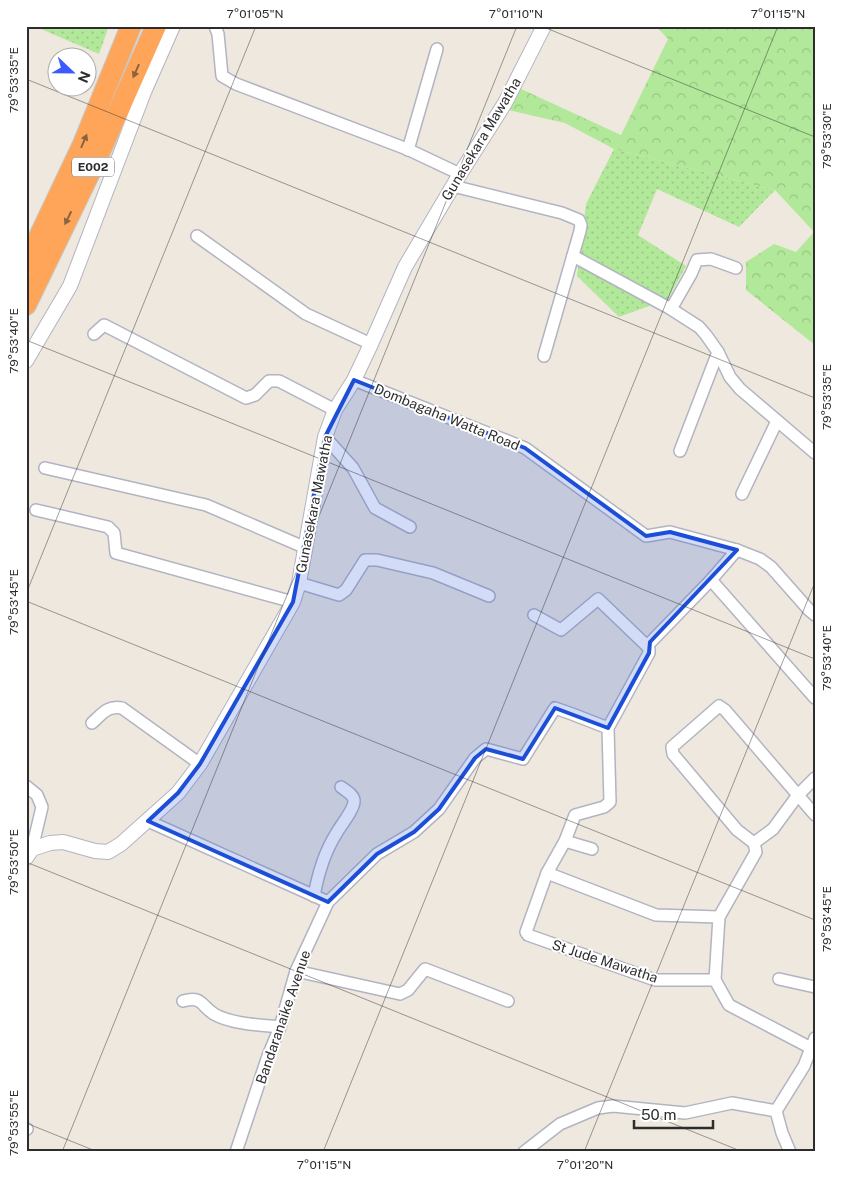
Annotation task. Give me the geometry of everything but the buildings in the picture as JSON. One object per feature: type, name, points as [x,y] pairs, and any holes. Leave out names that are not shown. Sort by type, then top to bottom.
[{"type":"highway","name":"E002","points":[[26,264],[83,144],[131,26]]},
{"type":"highway","name":"E002","points":[[26,305],[100,152],[156,26]]},
{"type":"street","points":[[26,361],[70,286],[144,92],[173,26]]},
{"type":"street","points":[[215,26],[218,34],[222,76],[236,84],[408,150],[460,174]]},
{"type":"street","name":"Gunasekara Mawatha","points":[[29,854],[50,842],[63,842],[95,851],[108,852],[121,844],[178,793],[200,764],[293,602],[300,583],[325,437],[335,410],[354,380],[372,344],[405,267],[505,103],[544,26]]},
{"type":"street","points":[[408,150],[438,49]]},
{"type":"street","points":[[453,186],[562,213],[579,220],[581,225],[544,356]]},
{"type":"street","points":[[197,236],[306,314],[372,344]]},
{"type":"street","points":[[573,256],[672,309],[699,327],[718,352],[730,377],[740,389],[815,454]]},
{"type":"street","points":[[672,309],[697,260],[711,259],[736,268]]},
{"type":"street","points":[[94,334],[104,325],[246,398],[255,395],[270,381],[279,382],[335,410]]},
{"type":"street","points":[[680,451],[718,352]]},
{"type":"street","name":"Dombagaha Watta Road","points":[[354,380],[526,448],[646,536],[670,532],[737,550],[760,559],[771,567],[815,615]]},
{"type":"street","points":[[742,494],[777,421]]},
{"type":"street","points":[[325,437],[353,468],[375,508],[410,527]]},
{"type":"street","points":[[45,468],[206,505],[306,548]]},
{"type":"street","points":[[36,510],[108,527],[114,533],[116,553],[293,602]]},
{"type":"street","points":[[647,646],[711,580],[737,550]]},
{"type":"street","points":[[300,583],[340,594],[346,590],[365,560],[377,560],[433,574],[489,596]]},
{"type":"street","points":[[711,580],[815,698]]},
{"type":"street","points":[[534,615],[561,630],[598,599],[649,649],[649,653],[608,728],[610,802],[604,807],[575,815],[565,841],[547,873],[656,915],[719,917]]},
{"type":"street","points":[[92,723],[108,709],[114,706],[122,708],[200,764]]},
{"type":"street","points":[[790,1152],[782,1134],[776,1111],[804,1066],[813,1043],[729,1005],[715,980],[719,917],[756,852],[754,843],[737,830],[674,754],[672,747],[719,706],[725,710],[815,815]]},
{"type":"street","points":[[148,821],[328,902],[377,854],[414,832],[439,809],[475,758],[486,749],[523,759],[555,708],[608,728]]},
{"type":"street","points":[[754,843],[773,829],[798,795],[815,778]]},
{"type":"street","points":[[26,786],[37,795],[42,807],[29,854]]},
{"type":"street","points":[[314,896],[320,867],[326,852],[353,808],[352,794],[341,787]]},
{"type":"street","points":[[565,841],[592,849]]},
{"type":"street","name":"St Jude Mawatha","points":[[547,873],[526,932],[528,935],[655,980],[715,980]]},
{"type":"street","name":"Bandaranaike Avenue","points":[[236,1152],[268,1056],[280,1027],[296,970],[328,902]]},
{"type":"street","points":[[296,970],[400,994],[408,990],[425,969],[508,1001]]},
{"type":"street","points":[[779,980],[815,986]]},
{"type":"street","points":[[183,1001],[192,998],[200,1001],[213,1013],[234,1021],[280,1027]]},
{"type":"street","points":[[524,1152],[560,1124],[598,1108],[613,1106],[685,1113],[732,1103],[776,1111]]},
{"type":"highlighted area","points":[[354,380],[525,448],[646,536],[670,532],[737,550],[650,642],[649,653],[608,728],[555,708],[523,759],[486,749],[475,758],[439,809],[414,832],[377,854],[328,902],[148,821],[178,793],[200,764],[293,602],[325,437]]},
{"type":"green space","points":[[34,26],[109,26],[99,54],[98,48],[85,48]]},
{"type":"green space","points":[[656,26],[815,26],[815,345],[746,290],[746,262],[774,244],[796,252],[814,232],[775,190],[614,149],[565,123],[508,110],[519,88],[621,135],[668,39]]},
{"type":"green space","points":[[614,149],[775,190],[739,227],[657,189],[638,235],[686,266],[668,299],[619,317],[577,276],[586,204]]}]
